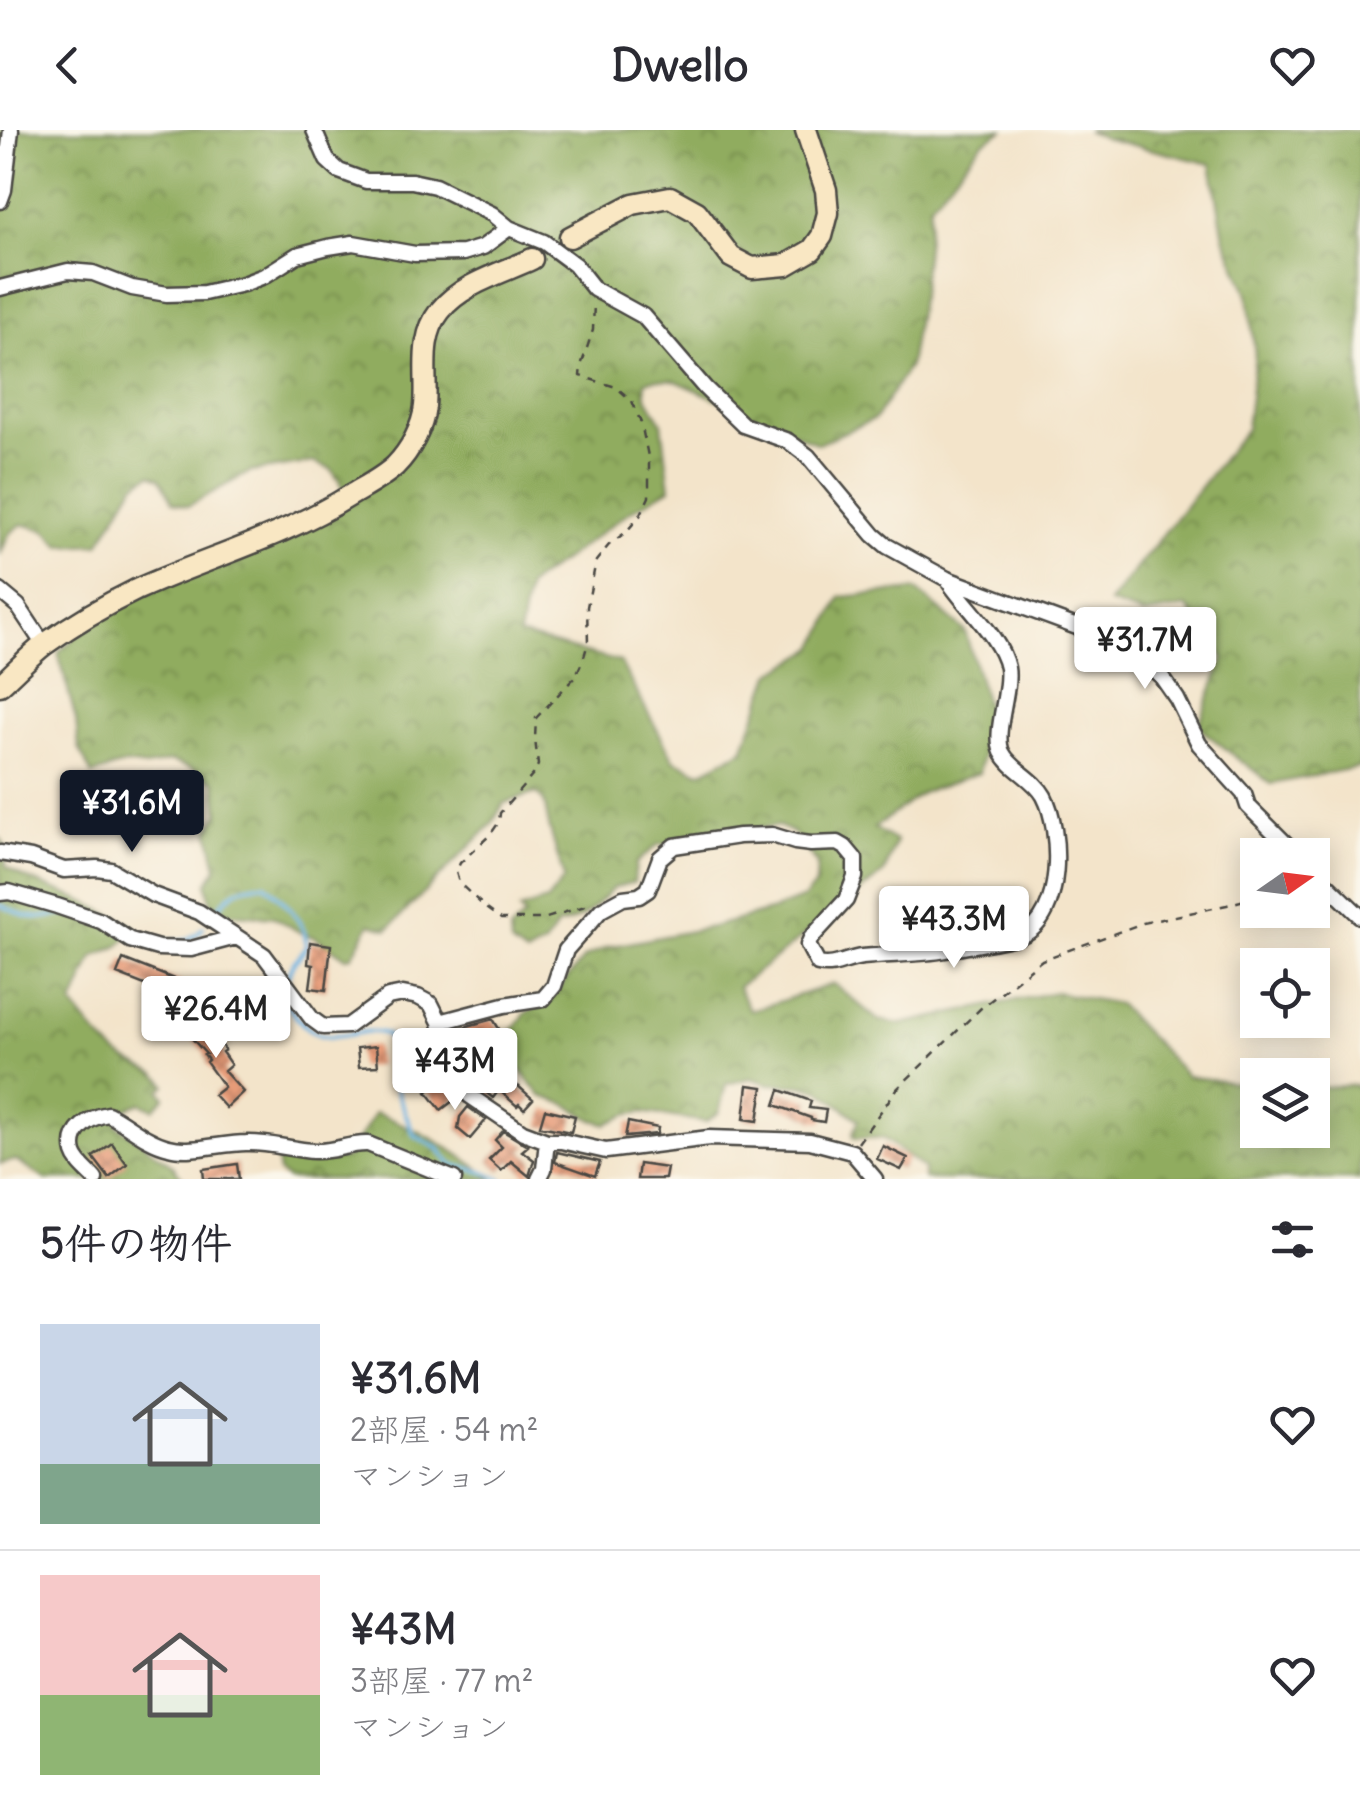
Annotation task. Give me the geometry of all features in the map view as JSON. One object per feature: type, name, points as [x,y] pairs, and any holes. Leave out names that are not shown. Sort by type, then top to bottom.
[{"type":"street","points":[[0,201],[11,130]]},
{"type":"street","points":[[314,130],[326,160],[338,171],[366,182],[412,181],[435,186],[492,214],[509,228],[544,242],[576,265],[594,289],[643,316],[743,425],[788,441],[808,456],[886,546],[946,579],[1104,637],[1138,656],[1161,676],[1178,699],[1199,744],[1244,794],[1248,806],[1280,838]]},
{"type":"street","points":[[570,237],[633,204],[670,197],[697,212],[730,256],[752,268],[786,265],[812,250],[822,236],[828,213],[826,190],[806,130]]},
{"type":"street","points":[[0,288],[68,272],[93,273],[132,288],[167,294],[204,293],[243,284],[298,255],[328,247],[353,243],[416,254],[463,253],[483,247],[509,228]]},
{"type":"street","points":[[0,685],[44,645],[99,610],[137,590],[328,510],[382,476],[408,451],[419,430],[426,408],[426,344],[440,311],[454,297],[532,259]]},
{"type":"street","points":[[440,1022],[544,999],[554,986],[566,950],[601,910],[648,890],[660,858],[674,846],[772,835],[845,847],[855,859],[855,876],[846,900],[808,945],[818,964],[830,967],[855,958],[926,954],[1022,935],[1038,924],[1046,913],[1057,856],[1049,807],[1041,791],[1002,754],[1006,686],[1003,654],[946,579]]},
{"type":"street","points":[[0,592],[18,606],[44,645]]},
{"type":"street","points":[[0,853],[31,858],[64,870],[111,870],[153,895],[199,912],[264,954],[312,1019],[324,1027],[348,1026],[388,998],[418,996],[431,1004],[458,1082],[470,1096],[524,1132],[547,1142],[606,1151],[709,1138],[810,1141],[852,1152],[875,1179]]},
{"type":"street","points":[[1330,887],[1360,916]]},
{"type":"street","points":[[0,894],[9,892],[57,906],[101,922],[130,940],[158,948],[190,949],[236,937]]},
{"type":"street","points":[[94,1179],[75,1157],[73,1143],[81,1125],[93,1116],[108,1114],[148,1139],[171,1148],[248,1142],[315,1151],[368,1144],[454,1179]]},
{"type":"street","points":[[540,1179],[547,1142]]},
{"type":"path","points":[[592,904],[543,918],[501,919],[459,883],[456,872],[460,863],[490,835],[500,813],[533,775],[538,765],[536,718],[575,677],[584,660],[588,643],[587,607],[596,561],[640,516],[649,497],[649,460],[632,401],[616,387],[580,376],[593,330],[594,289]]},
{"type":"path","points":[[852,1152],[897,1089],[981,1008],[1042,960],[1144,922],[1240,901]]},
{"type":"green space","points":[[0,130],[1003,130],[982,143],[930,205],[909,366],[876,418],[818,444],[674,380],[645,382],[646,395],[662,423],[670,488],[629,512],[528,586],[519,635],[620,662],[674,760],[700,772],[743,750],[771,674],[815,648],[841,597],[916,590],[965,631],[990,718],[979,773],[923,792],[874,828],[896,841],[884,873],[738,987],[750,1011],[834,984],[878,1020],[901,1024],[1055,992],[1118,1004],[1187,1076],[1240,1084],[1240,1148],[1330,1148],[1330,1087],[1360,1085],[1360,1179],[924,1179],[924,1169],[883,1138],[854,1138],[859,1120],[821,1091],[751,1078],[726,1084],[719,1112],[706,1122],[642,1112],[607,1124],[593,1120],[566,1104],[541,1096],[503,1052],[503,1042],[526,1013],[548,1002],[585,957],[608,947],[712,927],[804,898],[816,884],[817,865],[794,833],[779,826],[659,844],[636,863],[634,882],[613,888],[588,913],[558,925],[545,944],[526,955],[511,944],[510,930],[525,916],[519,910],[547,901],[564,879],[544,801],[536,793],[504,803],[491,825],[388,929],[370,924],[352,956],[345,957],[274,917],[224,913],[211,905],[207,883],[217,868],[209,831],[219,813],[215,782],[170,761],[146,767],[126,764],[92,775],[79,749],[76,720],[58,653],[89,624],[142,593],[349,504],[331,469],[313,462],[250,472],[188,506],[173,502],[160,478],[151,474],[134,485],[99,544],[61,546],[46,530],[22,524],[9,534],[0,555]]},
{"type":"green space","points":[[1086,130],[1360,130],[1360,767],[1271,784],[1198,727],[1224,658],[1187,607],[1143,615],[1109,603],[1246,429],[1255,355],[1248,294],[1224,237],[1211,164]]},
{"type":"green space","points":[[0,838],[6,867],[130,924],[132,931],[119,946],[93,957],[73,1005],[115,1052],[156,1074],[166,1085],[160,1090],[165,1097],[154,1109],[141,1103],[120,1111],[116,1124],[172,1165],[183,1179],[45,1179],[16,1160],[0,1164]]},
{"type":"green space","points":[[375,1113],[436,1141],[493,1179],[288,1179],[279,1173],[276,1152],[346,1159]]},
{"type":"building","points":[[310,942],[331,945],[326,990],[310,988]]},
{"type":"building","points":[[123,959],[189,985],[182,1000],[117,974]]},
{"type":"building","points":[[206,1017],[215,1027],[211,1031],[231,1065],[224,1071],[243,1092],[226,1108],[214,1095],[224,1087],[206,1062],[206,1054],[187,1033]]},
{"type":"building","points":[[493,1019],[501,1032],[480,1050],[463,1029]]},
{"type":"building","points":[[376,1046],[378,1066],[359,1067],[357,1048]]},
{"type":"building","points":[[484,1056],[496,1068],[474,1085],[467,1075]]},
{"type":"building","points":[[505,1067],[512,1074],[509,1078],[533,1099],[524,1109],[499,1090],[493,1098],[483,1090]]},
{"type":"building","points":[[443,1075],[457,1098],[441,1110],[427,1092]]},
{"type":"building","points":[[748,1085],[763,1087],[758,1121],[744,1119]]},
{"type":"building","points":[[780,1090],[811,1101],[809,1108],[826,1110],[824,1122],[775,1105]]},
{"type":"building","points":[[468,1107],[486,1120],[470,1139],[458,1129],[460,1117]]},
{"type":"building","points":[[545,1109],[575,1116],[571,1132],[540,1126]]},
{"type":"building","points":[[628,1122],[658,1128],[657,1134],[625,1137]]},
{"type":"building","points":[[503,1131],[528,1146],[522,1151],[534,1160],[529,1176],[511,1161],[501,1171],[489,1160],[502,1147],[495,1140]]},
{"type":"building","points":[[112,1143],[127,1164],[109,1178],[93,1157]]},
{"type":"building","points":[[883,1146],[908,1158],[901,1170],[877,1159]]},
{"type":"building","points":[[557,1152],[600,1162],[595,1176],[555,1162]]},
{"type":"building","points":[[237,1164],[239,1179],[204,1179],[203,1169]]},
{"type":"building","points":[[639,1164],[667,1168],[665,1179],[637,1179]]},
{"type":"waterway","points":[[213,914],[241,888],[265,884],[292,911],[305,935],[305,947],[286,980]]},
{"type":"waterway","points":[[0,905],[39,918],[65,914]]},
{"type":"waterway","points":[[125,929],[155,940],[176,941],[203,928]]},
{"type":"waterway","points":[[283,996],[302,1023],[323,1036],[386,1034],[391,1044],[397,1092],[414,1135],[439,1149],[452,1165],[502,1179]]}]
